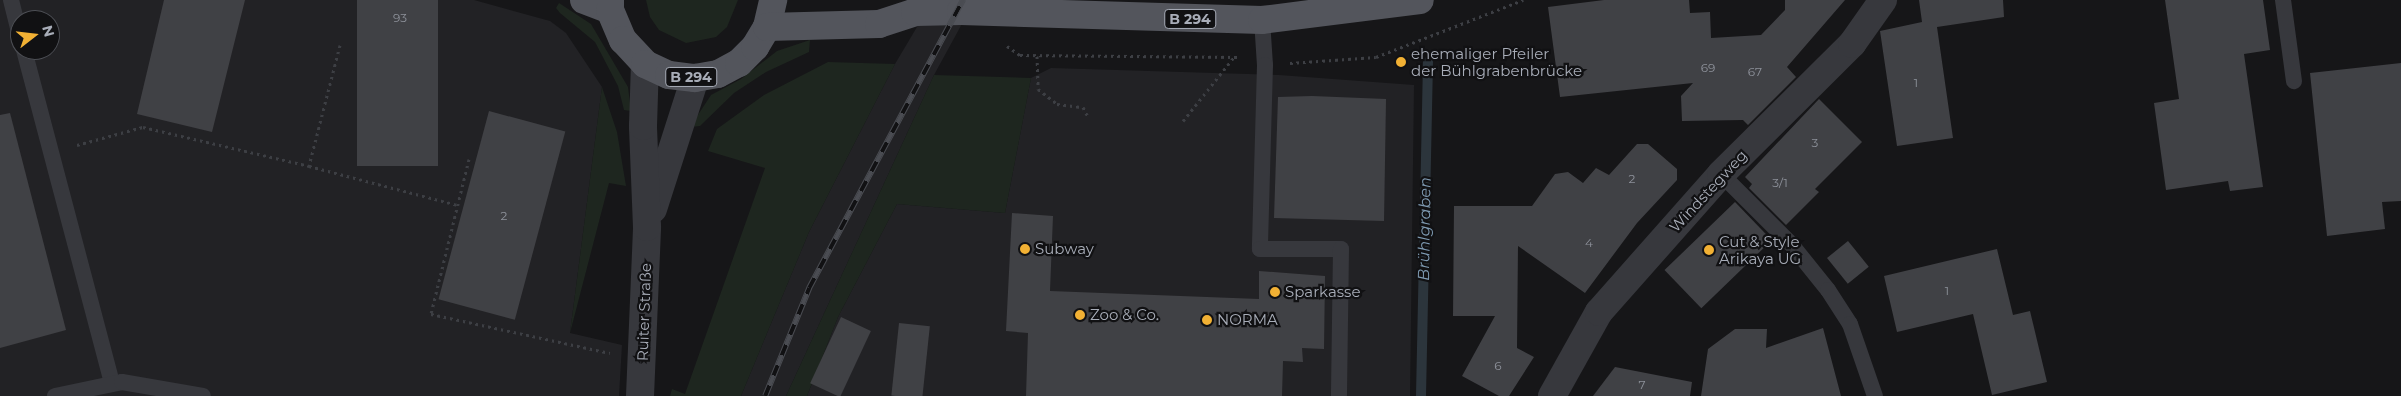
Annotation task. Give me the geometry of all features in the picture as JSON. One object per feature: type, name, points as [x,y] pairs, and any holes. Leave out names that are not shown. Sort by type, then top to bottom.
[{"type":"main road","name":"B 294","points":[[584,0],[610,5],[623,40],[645,64],[669,75],[695,78],[718,74],[739,63],[755,47],[767,27],[773,0]]},
{"type":"main road","name":"B 294","points":[[886,0],[914,12]]},
{"type":"main road","name":"B 294","points":[[767,27],[879,24],[914,12],[1262,20],[1420,0]]},
{"type":"street","name":"Windstegweg","points":[[1552,396],[1599,312],[1721,174],[1852,44],[1883,0]]},
{"type":"street","name":"Ruiter Straße","points":[[640,396],[647,227],[643,126],[645,64]]},
{"type":"street","name":"Ruiter Straße","points":[[647,227],[695,78]]},
{"type":"lane","points":[[2283,0],[2294,80]]},
{"type":"lane","points":[[1262,20],[1265,65],[1260,249],[1341,249],[1339,396]]},
{"type":"lane","points":[[27,60],[112,384]]},
{"type":"lane","points":[[1721,174],[1791,244],[1828,290],[1850,324],[1875,396]]},
{"type":"lane","points":[[55,396],[122,382],[203,396]]},
{"type":"path","points":[[1020,55],[1235,57],[1265,65],[1376,57],[1524,0]]},
{"type":"path","points":[[309,166],[340,44]]},
{"type":"path","points":[[1037,56],[1038,89],[1057,104],[1083,107],[1088,117]]},
{"type":"path","points":[[1183,121],[1235,57]]},
{"type":"path","points":[[50,152],[143,127],[309,166],[458,205]]},
{"type":"path","points":[[469,159],[431,314],[642,360]]},
{"type":"shaded area","points":[[0,0],[474,0],[550,21],[566,33],[602,87],[570,333],[622,345],[619,396],[0,396]]},
{"type":"shaded area","points":[[646,0],[738,0],[727,27],[716,37],[686,43],[659,30],[650,17]]},
{"type":"shaded area","points":[[933,0],[975,0],[934,75],[786,396],[741,396],[809,232],[895,64]]},
{"type":"shaded area","points":[[559,3],[591,24],[628,87],[631,111],[624,110],[618,86],[595,42],[560,13],[556,8]]},
{"type":"shaded area","points":[[810,40],[809,52],[766,72],[734,93],[700,126],[690,127],[711,95],[741,79],[777,51]]},
{"type":"shaded area","points":[[828,62],[895,64],[809,232],[741,396],[670,396],[672,389],[685,394],[765,168],[708,151],[717,129],[764,95]]},
{"type":"shaded area","points":[[1051,68],[1279,75],[1414,85],[1410,396],[807,396],[838,317],[897,204],[1005,213],[1031,78]]},
{"type":"shaded area","points":[[934,75],[1031,78],[1005,213],[897,204],[838,317],[807,396],[786,396]]},
{"type":"shaded area","points":[[602,87],[617,132],[626,186],[609,183],[570,333]]},
{"type":"building","points":[[164,0],[245,0],[212,132],[137,114]]},
{"type":"building","points":[[357,0],[438,0],[438,166],[357,166]]},
{"type":"building","points":[[1604,0],[1689,0],[1690,13],[1710,12],[1711,38],[1761,35],[1785,10],[1785,0],[1845,0],[1787,67],[1796,77],[1748,125],[1743,120],[1682,121],[1681,96],[1693,83],[1560,97],[1548,7]]},
{"type":"building","points":[[1919,0],[2003,0],[2004,17],[1937,27],[1953,138],[1897,146],[1880,31],[1922,22]]},
{"type":"building","points":[[2165,0],[2263,0],[2270,50],[2244,54],[2263,187],[2230,191],[2228,181],[2166,190],[2154,103],[2179,99]]},
{"type":"building","points":[[2401,63],[2401,201],[2382,202],[2385,229],[2327,236],[2310,73]]},
{"type":"building","points":[[1312,96],[1386,99],[1384,221],[1274,218],[1278,97]]},
{"type":"building","points":[[1819,99],[1862,142],[1815,189],[1819,192],[1786,225],[1749,188],[1752,184],[1745,177]]},
{"type":"building","points":[[489,111],[565,131],[515,320],[439,299]]},
{"type":"building","points":[[10,113],[66,330],[0,348],[0,115]]},
{"type":"building","points":[[1637,144],[1648,144],[1677,169],[1677,180],[1637,223],[1585,293],[1518,246],[1517,348],[1534,357],[1509,396],[1499,396],[1462,376],[1495,316],[1453,316],[1454,206],[1532,206],[1555,174],[1568,172],[1583,183],[1596,168],[1609,175]]},
{"type":"building","points":[[1735,202],[1772,240],[1701,308],[1665,270]]},
{"type":"building","points":[[1012,213],[1053,216],[1050,291],[1259,299],[1259,271],[1325,276],[1324,349],[1302,348],[1303,362],[1283,361],[1282,396],[1026,396],[1028,333],[1006,331]]},
{"type":"building","points":[[1848,241],[1869,267],[1848,284],[1827,258]]},
{"type":"building","points":[[1997,249],[2013,315],[2030,311],[2047,382],[1992,395],[1973,314],[1897,332],[1884,276]]},
{"type":"building","points":[[841,317],[871,331],[841,396],[810,383]]},
{"type":"building","points":[[899,323],[930,326],[922,396],[891,396]]},
{"type":"building","points":[[1823,328],[1841,396],[1701,396],[1708,349],[1735,329],[1767,329],[1766,348]]},
{"type":"building","points":[[1615,367],[1692,382],[1690,396],[1593,396]]},
{"type":"waterway","name":"Brühlgraben","points":[[1421,396],[1428,62]]},
{"type":"railway","points":[[765,396],[809,288],[963,0]]},
{"type":"place","name":"ehemaliger Pfeiler der Bühlgrabenbrücke","points":[[1401,62]]},
{"type":"place","name":"Subway","points":[[1025,249]]},
{"type":"place","name":"Cut & Style Arikaya UG","points":[[1709,250]]},
{"type":"place","name":"Sparkasse","points":[[1275,292]]},
{"type":"place","name":"Zoo & Co.","points":[[1080,315]]},
{"type":"place","name":"NORMA","points":[[1207,320]]}]
